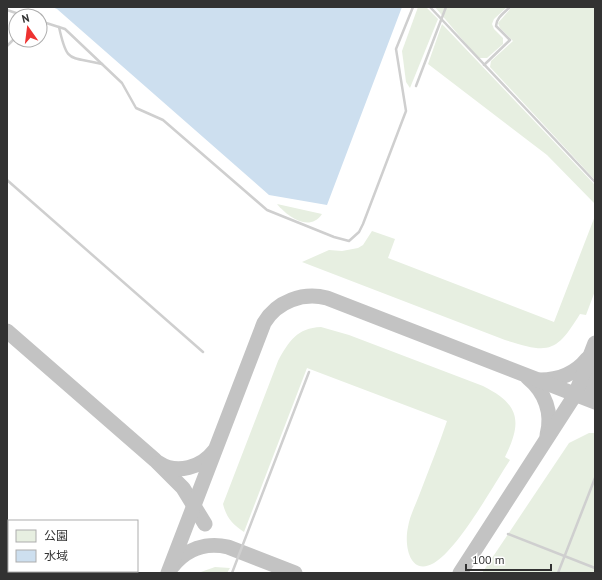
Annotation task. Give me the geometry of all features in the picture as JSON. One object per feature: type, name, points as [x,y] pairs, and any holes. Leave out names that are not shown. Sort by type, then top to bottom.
[{"type":"lane","points":[[48,24],[65,29],[97,58],[122,83],[136,108],[163,120],[267,210],[334,237],[349,241],[359,232],[363,224],[406,111],[396,49],[413,7]]},
{"type":"lane","points":[[430,7],[595,182]]},
{"type":"lane","points":[[416,86],[446,7]]},
{"type":"lane","points":[[484,65],[510,40],[496,26],[497,20],[510,7]]},
{"type":"lane","points":[[59,27],[65,50],[70,57],[78,61],[102,64]]},
{"type":"lane","points":[[7,180],[203,352]]},
{"type":"lane","points":[[232,573],[309,372]]},
{"type":"lane","points":[[558,573],[595,478]]},
{"type":"lane","points":[[508,534],[595,568]]},
{"type":"green space","points":[[418,7],[426,7],[438,19],[410,88],[406,82],[402,51]]},
{"type":"green space","points":[[435,7],[507,7],[494,19],[492,24],[494,29],[503,38],[503,44],[487,58],[478,58]]},
{"type":"green space","points":[[512,7],[595,7],[595,180],[490,67],[491,61],[513,41],[500,28],[498,23]]},
{"type":"green space","points":[[442,24],[595,185],[595,204],[547,155],[428,64]]},
{"type":"green space","points":[[277,204],[322,214],[317,220],[311,222],[298,221],[281,209]]},
{"type":"green space","points":[[595,216],[595,291],[586,315],[580,314],[564,336],[550,347],[532,347],[505,340],[302,262],[329,250],[342,251],[358,248],[363,245],[372,231],[395,239],[388,258],[554,322]]},
{"type":"green space","points":[[321,327],[349,335],[483,386],[495,393],[511,407],[515,423],[514,433],[505,457],[510,460],[454,545],[434,563],[426,566],[419,566],[414,562],[410,557],[408,550],[407,534],[412,514],[447,421],[307,368],[244,532],[233,523],[226,513],[223,504],[278,361],[286,347],[300,333],[313,328]]},
{"type":"green space","points":[[589,433],[595,433],[595,573],[482,573],[569,443]]},
{"type":"green space","points":[[215,567],[230,568],[227,573],[198,573]]},
{"type":"water","points":[[52,7],[402,7],[327,205],[269,195],[57,9]]},
{"type":"taxiway","points":[[168,573],[264,323],[269,315],[276,309],[291,300],[309,296],[327,298],[595,402]]},
{"type":"taxiway","points":[[7,331],[155,460],[183,488],[205,524]]},
{"type":"taxiway","points":[[460,573],[575,395],[595,343]]},
{"type":"taxiway","points":[[540,380],[554,379],[566,375],[577,369],[587,359]]},
{"type":"taxiway","points":[[588,365],[589,381],[595,394]]},
{"type":"taxiway","points":[[528,378],[539,390],[546,404],[549,419],[547,435]]},
{"type":"taxiway","points":[[159,463],[166,467],[181,469],[189,468],[209,457],[214,451]]},
{"type":"taxiway","points":[[172,567],[190,551],[212,545],[228,547],[295,573]]}]
